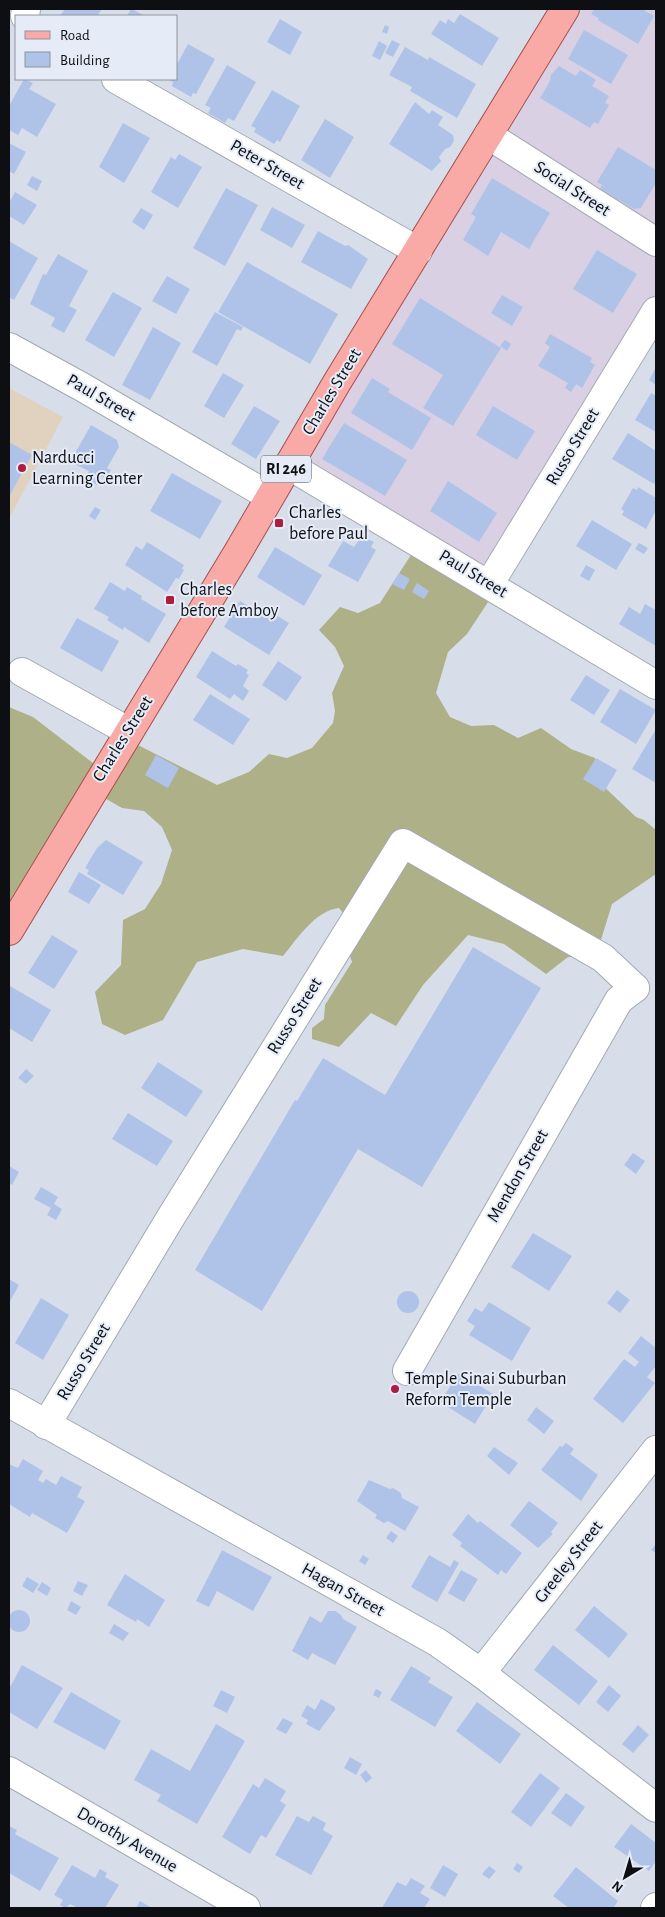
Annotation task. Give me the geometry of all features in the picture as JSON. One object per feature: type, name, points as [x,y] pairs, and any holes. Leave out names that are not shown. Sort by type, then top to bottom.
[{"type":"main road","name":"Charles Street","points":[[9,931],[564,9]]},
{"type":"street","name":"Peter Street","points":[[118,80],[418,251]]},
{"type":"street","name":"Social Street","points":[[488,135],[656,242]]},
{"type":"street","name":"Russo Street","points":[[490,583],[656,311]]},
{"type":"street","name":"Paul Street","points":[[9,347],[270,496]]},
{"type":"street","name":"Paul Street","points":[[288,465],[490,583],[656,685]]},
{"type":"street","points":[[22,672],[128,731]]},
{"type":"street","name":"Russo Street","points":[[46,1425],[171,1217],[403,843],[603,958],[646,990]]},
{"type":"street","name":"Mendon Street","points":[[407,1370],[619,1000],[646,990]]},
{"type":"street","name":"Hagan Street","points":[[9,1404],[408,1625],[481,1673],[656,1808]]},
{"type":"street","name":"Greeley Street","points":[[481,1673],[656,1450]]},
{"type":"street","name":"Dorothy Avenue","points":[[9,1771],[246,1908]]},
{"type":"shaded area","points":[[555,9],[656,9],[656,309],[492,580],[295,465]]},
{"type":"shaded area","name":"Narducci Learning Center","points":[[9,388],[63,417],[9,519]]},
{"type":"green space","points":[[420,541],[496,590],[467,634],[448,652],[436,693],[450,717],[471,726],[494,725],[518,738],[541,728],[571,749],[595,758],[598,781],[636,817],[644,820],[656,830],[656,874],[612,904],[600,943],[577,957],[568,957],[546,974],[504,944],[468,935],[423,985],[396,1026],[371,1013],[339,1047],[312,1039],[312,1028],[324,1019],[325,1005],[352,962],[345,941],[352,924],[339,908],[323,914],[308,926],[283,956],[243,949],[197,962],[163,1020],[125,1035],[102,1024],[95,992],[121,965],[123,920],[145,909],[161,884],[172,850],[162,827],[144,811],[122,808],[94,792],[9,933],[9,707],[33,717],[102,770],[128,740],[217,785],[249,772],[269,754],[287,758],[312,748],[333,723],[335,711],[332,693],[344,666],[335,647],[319,630],[340,607],[358,613],[380,603]]},
{"type":"building","points":[[65,9],[102,9],[98,15],[61,15]]},
{"type":"building","points":[[132,9],[143,15],[128,15]]},
{"type":"building","points":[[595,9],[642,9],[654,16],[638,44],[598,20],[599,18],[591,14]]},
{"type":"building","points":[[460,14],[499,38],[482,66],[431,34],[440,20],[446,24],[448,19],[454,23]]},
{"type":"building","points":[[280,19],[302,32],[290,55],[267,42]]},
{"type":"building","points":[[385,25],[389,27],[387,34],[382,32]]},
{"type":"building","points":[[584,30],[628,55],[611,84],[568,59]]},
{"type":"building","points":[[392,40],[400,44],[393,57],[385,53]]},
{"type":"building","points":[[379,41],[387,46],[380,60],[372,56]]},
{"type":"building","points":[[188,44],[215,59],[196,94],[193,93],[191,97],[172,86],[173,82],[169,80],[178,80],[178,62]]},
{"type":"building","points":[[405,47],[428,60],[429,57],[476,84],[457,118],[410,91],[412,87],[389,75]]},
{"type":"building","points":[[227,65],[256,82],[234,121],[228,118],[225,123],[208,113],[211,108],[205,105]]},
{"type":"building","points":[[559,66],[576,76],[580,70],[596,80],[592,86],[609,96],[605,103],[609,105],[598,124],[594,122],[590,128],[540,98],[550,81],[551,75]]},
{"type":"building","points":[[23,80],[33,83],[29,89],[56,104],[37,137],[22,128],[18,135],[9,130],[9,106]]},
{"type":"building","points":[[272,90],[300,106],[280,142],[277,140],[274,144],[254,132],[256,128],[251,126]]},
{"type":"building","points":[[415,102],[429,114],[432,110],[443,117],[438,125],[453,135],[454,141],[439,157],[441,161],[432,171],[389,144]]},
{"type":"building","points":[[325,119],[354,137],[330,178],[301,160]]},
{"type":"building","points":[[123,123],[150,138],[124,183],[99,167]]},
{"type":"building","points":[[9,143],[26,152],[14,174],[9,171]]},
{"type":"building","points":[[618,147],[656,170],[656,183],[641,208],[634,209],[600,189],[602,185],[597,182]]},
{"type":"building","points":[[179,154],[202,167],[178,208],[151,192],[171,157],[175,160]]},
{"type":"building","points":[[32,176],[42,181],[37,191],[27,185]]},
{"type":"building","points":[[492,178],[550,213],[529,249],[501,232],[488,256],[463,240],[476,217],[471,214]]},
{"type":"building","points":[[226,188],[258,205],[225,266],[193,248]]},
{"type":"building","points":[[15,192],[37,205],[24,225],[9,216],[9,203]]},
{"type":"building","points":[[272,207],[305,225],[292,248],[260,230]]},
{"type":"building","points":[[141,208],[153,215],[144,230],[132,222]]},
{"type":"building","points":[[318,231],[345,246],[348,245],[368,259],[351,289],[301,262]]},
{"type":"building","points":[[9,241],[38,258],[14,300],[9,297]]},
{"type":"building","points":[[597,250],[637,274],[613,313],[573,289]]},
{"type":"building","points":[[58,254],[88,271],[69,306],[77,310],[64,333],[51,326],[55,318],[30,304],[43,274],[46,275]]},
{"type":"building","points":[[247,262],[338,314],[310,364],[218,312]]},
{"type":"building","points":[[167,276],[190,289],[176,314],[152,301]]},
{"type":"building","points":[[113,292],[142,308],[114,357],[85,340]]},
{"type":"building","points":[[502,295],[523,307],[512,326],[491,313]]},
{"type":"building","points":[[420,298],[501,348],[453,426],[423,408],[443,375],[392,344]]},
{"type":"building","points":[[215,312],[243,327],[241,331],[237,329],[217,366],[192,352]]},
{"type":"building","points":[[153,327],[181,343],[150,400],[122,385]]},
{"type":"building","points":[[550,334],[592,358],[590,362],[595,365],[582,388],[576,384],[571,392],[565,388],[568,383],[538,366],[550,347],[545,343]]},
{"type":"building","points":[[505,340],[511,344],[507,351],[500,346]]},
{"type":"building","points":[[656,367],[656,385],[649,380]]},
{"type":"building","points":[[223,373],[244,385],[224,418],[204,406]]},
{"type":"building","points":[[372,378],[390,389],[388,392],[431,418],[412,450],[351,413]]},
{"type":"building","points":[[651,393],[656,396],[656,432],[635,420]]},
{"type":"building","points":[[254,406],[280,421],[256,459],[231,444]]},
{"type":"building","points":[[493,406],[535,431],[517,460],[476,435]]},
{"type":"building","points":[[344,423],[407,460],[385,496],[322,459]]},
{"type":"building","points":[[91,425],[117,440],[119,447],[107,468],[111,470],[106,478],[102,476],[97,485],[85,478],[89,471],[70,462]]},
{"type":"building","points":[[628,433],[656,451],[656,480],[654,484],[612,459]]},
{"type":"building","points":[[9,442],[32,455],[9,497]]},
{"type":"building","points":[[172,473],[222,501],[200,539],[150,511]]},
{"type":"building","points":[[448,481],[497,513],[479,542],[430,511]]},
{"type":"building","points":[[638,487],[656,498],[656,510],[646,529],[622,515],[624,511],[621,509],[633,488],[637,490]]},
{"type":"building","points":[[95,507],[101,510],[95,520],[89,516]]},
{"type":"building","points":[[592,520],[632,544],[616,570],[576,546]]},
{"type":"building","points":[[362,536],[374,542],[371,547],[376,550],[358,582],[328,566],[343,541],[354,547]]},
{"type":"building","points":[[147,542],[184,565],[182,569],[184,570],[179,579],[176,578],[167,592],[125,565],[136,546],[142,550]]},
{"type":"building","points":[[639,543],[648,548],[644,554],[635,549]]},
{"type":"building","points":[[275,547],[322,575],[304,606],[257,577]]},
{"type":"building","points":[[586,565],[595,570],[589,581],[580,576]]},
{"type":"building","points":[[399,573],[410,579],[404,590],[392,584]]},
{"type":"building","points":[[110,582],[125,591],[127,587],[142,596],[141,599],[166,614],[149,643],[124,627],[123,630],[107,620],[109,617],[94,609]]},
{"type":"building","points":[[417,583],[429,591],[424,599],[412,592]]},
{"type":"building","points":[[240,601],[267,618],[271,612],[289,623],[269,655],[224,627]]},
{"type":"building","points":[[645,604],[656,610],[656,646],[619,624],[629,607],[640,614]]},
{"type":"building","points":[[77,618],[119,641],[102,672],[60,648]]},
{"type":"building","points":[[212,651],[236,666],[238,664],[248,670],[246,673],[249,675],[243,686],[249,691],[243,701],[234,694],[230,699],[196,677]]},
{"type":"building","points":[[278,661],[302,677],[286,701],[262,685]]},
{"type":"building","points":[[586,675],[610,690],[594,715],[570,700]]},
{"type":"building","points":[[620,689],[656,710],[636,744],[600,722]]},
{"type":"building","points":[[210,694],[250,719],[233,745],[193,720]]},
{"type":"building","points":[[656,729],[656,783],[632,769]]},
{"type":"building","points":[[156,755],[179,768],[168,788],[145,775]]},
{"type":"building","points":[[596,758],[617,770],[604,792],[583,779]]},
{"type":"building","points":[[106,840],[143,862],[123,895],[87,874],[89,870],[85,868],[97,848]]},
{"type":"building","points":[[79,872],[101,885],[89,904],[68,892]]},
{"type":"building","points":[[52,935],[78,951],[54,989],[28,973]]},
{"type":"building","points":[[473,947],[541,988],[422,1187],[358,1149],[262,1311],[195,1270],[295,1100],[297,1101],[323,1058],[385,1095]]},
{"type":"building","points":[[10,986],[51,1010],[32,1042],[9,1028]]},
{"type":"building","points":[[158,1062],[203,1091],[186,1117],[141,1088]]},
{"type":"building","points":[[26,1069],[34,1076],[26,1084],[18,1078]]},
{"type":"building","points":[[128,1113],[173,1141],[157,1166],[112,1139]]},
{"type":"building","points":[[633,1153],[645,1161],[636,1174],[624,1165]]},
{"type":"building","points":[[9,1166],[19,1172],[12,1185],[9,1183]]},
{"type":"building","points":[[41,1187],[58,1197],[54,1204],[62,1209],[56,1220],[47,1215],[51,1208],[34,1199]]},
{"type":"building","points":[[533,1233],[572,1256],[549,1291],[511,1267]]},
{"type":"building","points":[[9,1279],[19,1285],[9,1303]]},
{"type":"building","points":[[617,1290],[630,1300],[620,1313],[607,1303]]},
{"type":"building","points":[[408,1291],[416,1294],[419,1302],[416,1310],[408,1313],[400,1310],[397,1302],[400,1294]]},
{"type":"building","points":[[41,1298],[69,1315],[43,1360],[15,1343]]},
{"type":"building","points":[[489,1302],[531,1328],[512,1361],[469,1335],[475,1326],[467,1321],[475,1308],[482,1312]]},
{"type":"building","points":[[641,1336],[656,1348],[656,1366],[647,1377],[655,1383],[623,1423],[593,1399],[624,1359],[635,1367],[639,1362],[628,1353]]},
{"type":"building","points":[[459,1373],[493,1394],[475,1424],[440,1402]]},
{"type":"building","points":[[536,1407],[554,1421],[544,1434],[527,1420]]},
{"type":"building","points":[[566,1443],[574,1449],[570,1454],[598,1475],[581,1501],[541,1470],[560,1446],[562,1447]]},
{"type":"building","points":[[494,1447],[518,1463],[509,1475],[487,1456]]},
{"type":"building","points":[[23,1459],[43,1471],[38,1480],[43,1483],[46,1479],[56,1485],[61,1476],[82,1487],[77,1497],[85,1501],[67,1533],[32,1513],[30,1517],[9,1504],[9,1464],[18,1468]]},
{"type":"building","points":[[369,1480],[390,1489],[393,1488],[401,1493],[402,1498],[419,1507],[405,1531],[388,1521],[384,1523],[375,1518],[377,1515],[357,1501]]},
{"type":"building","points":[[529,1501],[558,1523],[551,1532],[553,1534],[538,1548],[510,1525]]},
{"type":"building","points":[[468,1514],[522,1553],[506,1574],[501,1570],[498,1575],[460,1546],[462,1543],[452,1535]]},
{"type":"building","points":[[391,1531],[398,1536],[393,1543],[386,1538]]},
{"type":"building","points":[[656,1544],[656,1553],[651,1550]]},
{"type":"building","points":[[222,1550],[272,1577],[253,1611],[217,1591],[209,1607],[196,1601]]},
{"type":"building","points":[[363,1555],[369,1559],[365,1565],[359,1561]]},
{"type":"building","points":[[429,1555],[450,1567],[454,1560],[459,1563],[437,1602],[411,1587]]},
{"type":"building","points":[[461,1570],[478,1579],[464,1602],[448,1593]]},
{"type":"building","points":[[125,1574],[165,1600],[149,1627],[137,1619],[136,1622],[107,1605]]},
{"type":"building","points":[[27,1577],[39,1584],[33,1593],[22,1586]]},
{"type":"building","points":[[78,1581],[88,1585],[82,1596],[73,1591]]},
{"type":"building","points":[[42,1582],[51,1588],[47,1596],[37,1590]]},
{"type":"building","points":[[71,1601],[81,1607],[76,1615],[67,1610]]},
{"type":"building","points":[[594,1606],[628,1634],[609,1658],[575,1630]]},
{"type":"building","points":[[19,1610],[27,1613],[30,1621],[27,1629],[19,1632],[11,1629],[8,1621],[11,1613]]},
{"type":"building","points":[[328,1611],[335,1611],[343,1619],[357,1627],[335,1665],[312,1653],[308,1660],[292,1651],[310,1616],[321,1623]]},
{"type":"building","points":[[114,1624],[129,1633],[123,1641],[109,1633]]},
{"type":"building","points":[[553,1645],[598,1681],[579,1705],[534,1670]]},
{"type":"building","points":[[22,1665],[63,1688],[37,1729],[9,1712],[9,1689]]},
{"type":"building","points":[[411,1666],[431,1678],[428,1682],[453,1697],[435,1727],[390,1700]]},
{"type":"building","points":[[609,1685],[621,1696],[608,1712],[596,1702]]},
{"type":"building","points":[[376,1689],[382,1692],[379,1698],[373,1695]]},
{"type":"building","points":[[221,1690],[235,1697],[227,1713],[213,1706]]},
{"type":"building","points":[[71,1692],[121,1721],[105,1750],[53,1722]]},
{"type":"building","points":[[321,1699],[335,1707],[335,1710],[319,1731],[306,1724],[308,1720],[301,1716],[307,1705],[315,1710]]},
{"type":"building","points":[[477,1702],[521,1734],[500,1764],[456,1731]]},
{"type":"building","points":[[283,1718],[293,1723],[286,1734],[276,1729]]},
{"type":"building","points":[[216,1724],[245,1741],[197,1824],[157,1801],[161,1795],[134,1780],[151,1749],[190,1771]]},
{"type":"building","points":[[638,1725],[649,1735],[633,1753],[622,1744]]},
{"type":"building","points":[[350,1757],[362,1764],[356,1775],[344,1768]]},
{"type":"building","points":[[366,1770],[372,1778],[366,1783],[360,1775]]},
{"type":"building","points":[[540,1773],[560,1788],[531,1827],[511,1812]]},
{"type":"building","points":[[265,1778],[286,1791],[280,1801],[286,1805],[266,1838],[261,1835],[250,1854],[222,1837],[253,1784],[259,1788]]},
{"type":"building","points":[[566,1793],[585,1807],[571,1827],[551,1813]]},
{"type":"building","points":[[297,1816],[309,1822],[313,1816],[326,1823],[323,1830],[333,1836],[311,1875],[275,1855]]},
{"type":"building","points":[[631,1824],[656,1843],[656,1861],[649,1871],[614,1847]]},
{"type":"building","points":[[9,1826],[17,1830],[15,1834],[59,1858],[40,1891],[9,1873]]},
{"type":"building","points":[[517,1863],[523,1867],[519,1873],[513,1869]]},
{"type":"building","points":[[72,1865],[95,1878],[100,1869],[107,1873],[105,1877],[119,1885],[105,1908],[78,1908],[70,1904],[66,1908],[60,1905],[63,1900],[54,1895]]},
{"type":"building","points":[[443,1865],[458,1874],[445,1897],[430,1888]]},
{"type":"building","points":[[489,1866],[496,1871],[489,1879],[482,1874]]},
{"type":"building","points":[[576,1867],[618,1901],[613,1908],[569,1908],[553,1896]]},
{"type":"building","points":[[411,1878],[425,1886],[420,1893],[430,1899],[424,1908],[382,1908],[397,1882],[406,1886]]},
{"type":"building","points":[[140,1901],[152,1908],[136,1908]]},
{"type":"place","name":"Narducci Learning Center","points":[[22,468]]},
{"type":"place","name":"Charles before Paul","points":[[279,523]]},
{"type":"place","name":"Charles before Amboy","points":[[170,600]]},
{"type":"place","name":"Temple Sinai Suburban Reform Temple","points":[[395,1389]]}]
